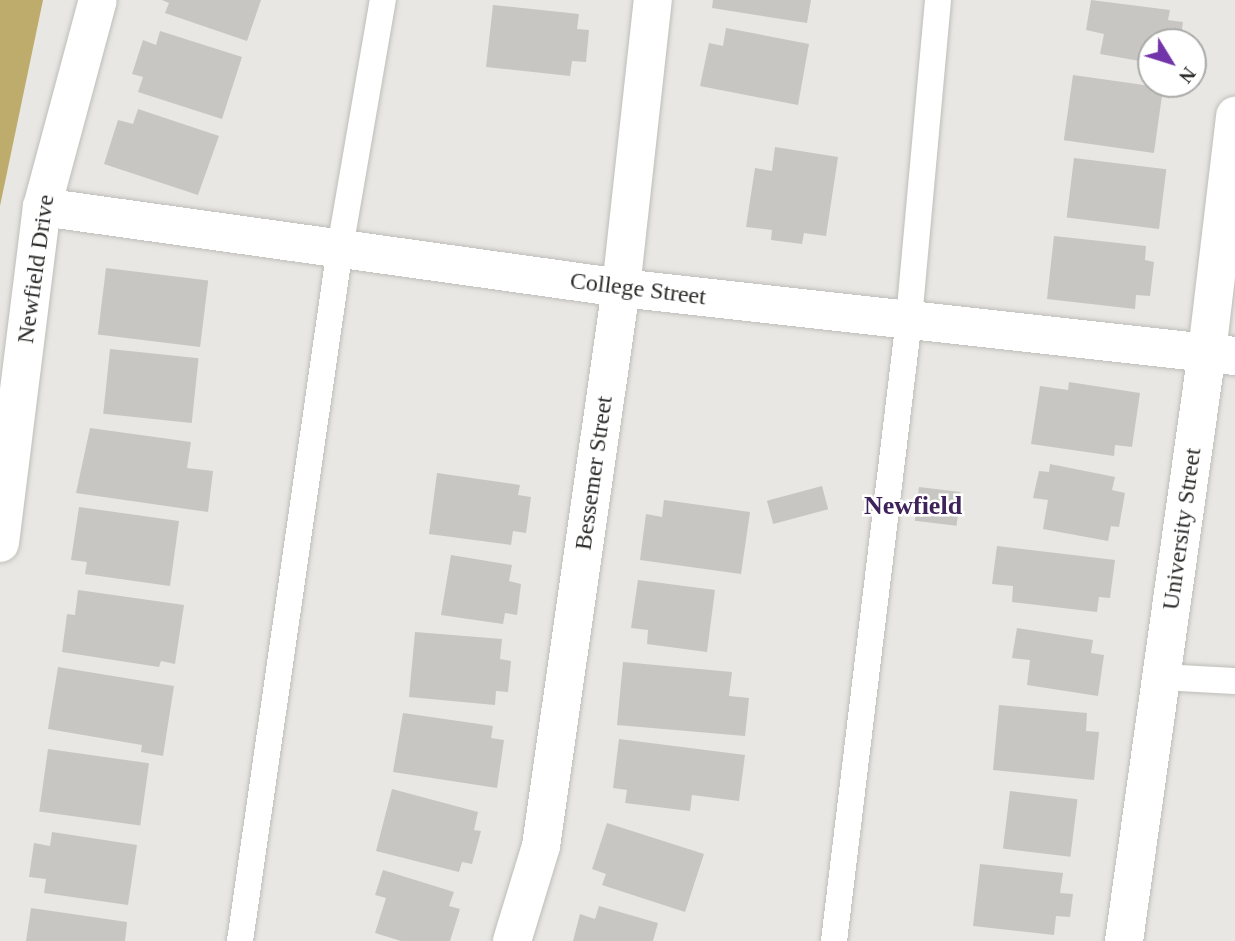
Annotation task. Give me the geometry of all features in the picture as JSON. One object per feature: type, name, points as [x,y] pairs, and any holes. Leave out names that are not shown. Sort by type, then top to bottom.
[{"type":"street","name":"Newfield Drive","points":[[0,543],[42,207],[98,0]]},
{"type":"street","name":"Bessemer Street","points":[[512,941],[541,846],[621,288],[653,0]]},
{"type":"street","name":"University Street","points":[[1124,941],[1161,677],[1221,354],[1235,116]]},
{"type":"street","name":"College Street","points":[[42,207],[621,288],[1221,354]]},
{"type":"lane","points":[[240,941],[340,248],[383,0]]},
{"type":"lane","points":[[834,941],[909,319],[938,0]]},
{"type":"lane","points":[[1161,677],[1235,681]]},
{"type":"shaded area","points":[[0,0],[43,0],[0,206]]},
{"type":"building","points":[[162,0],[261,0],[247,41],[165,13],[169,3]]},
{"type":"building","points":[[713,0],[811,0],[807,23],[712,8]]},
{"type":"building","points":[[1091,0],[1170,10],[1168,20],[1183,22],[1182,28],[1137,28],[1137,61],[1100,54],[1104,34],[1086,30]]},
{"type":"building","points":[[493,5],[579,14],[577,29],[589,30],[586,62],[572,61],[570,76],[486,67]]},
{"type":"building","points":[[726,28],[809,44],[798,105],[700,86],[709,43],[723,46]]},
{"type":"building","points":[[160,31],[242,57],[222,119],[138,92],[143,77],[132,74],[143,40],[156,45]]},
{"type":"building","points":[[1073,75],[1137,84],[1137,98],[1162,98],[1154,153],[1064,140]]},
{"type":"building","points":[[138,109],[219,136],[198,195],[104,164],[118,120],[133,124]]},
{"type":"building","points":[[775,147],[838,157],[826,236],[804,233],[802,244],[771,240],[772,230],[746,227],[755,168],[772,171]]},
{"type":"building","points":[[1074,158],[1166,169],[1159,229],[1067,218]]},
{"type":"building","points":[[1054,236],[1146,246],[1145,260],[1154,262],[1150,296],[1136,295],[1135,309],[1047,299]]},
{"type":"building","points":[[106,268],[208,281],[200,347],[98,335]]},
{"type":"building","points":[[110,349],[199,358],[192,423],[103,414]]},
{"type":"building","points":[[1069,382],[1140,393],[1132,447],[1115,445],[1114,456],[1031,444],[1040,386],[1068,390]]},
{"type":"building","points":[[90,428],[191,442],[187,468],[213,471],[208,512],[76,493]]},
{"type":"building","points":[[1050,464],[1115,477],[1112,490],[1125,493],[1119,527],[1111,526],[1108,541],[1043,529],[1048,500],[1033,498],[1039,471],[1049,472]]},
{"type":"building","points":[[437,473],[520,485],[518,495],[531,497],[526,533],[513,531],[511,545],[429,534]]},
{"type":"building","points":[[822,486],[828,509],[773,524],[767,501]]},
{"type":"building","points":[[919,487],[961,492],[957,526],[915,521]]},
{"type":"building","points":[[664,500],[750,512],[741,574],[640,560],[646,514],[662,517]]},
{"type":"building","points":[[79,507],[179,521],[170,586],[85,574],[87,562],[71,560]]},
{"type":"building","points":[[997,546],[1115,560],[1110,598],[1099,597],[1097,612],[1012,602],[1013,586],[992,584]]},
{"type":"building","points":[[451,555],[512,565],[509,581],[521,584],[517,615],[505,613],[503,624],[441,615]]},
{"type":"building","points":[[638,580],[715,590],[707,652],[647,644],[648,630],[631,628]]},
{"type":"building","points":[[78,590],[184,605],[175,664],[161,661],[159,667],[62,652],[67,614],[75,615]]},
{"type":"building","points":[[1017,628],[1093,640],[1091,653],[1104,655],[1098,696],[1027,685],[1030,660],[1012,658]]},
{"type":"building","points":[[415,632],[502,639],[500,659],[511,661],[508,692],[496,691],[495,705],[409,697]]},
{"type":"building","points":[[623,662],[732,672],[729,696],[749,698],[745,736],[617,725]]},
{"type":"building","points":[[58,667],[174,686],[163,756],[141,752],[142,745],[48,729]]},
{"type":"building","points":[[999,705],[1087,713],[1086,731],[1099,732],[1094,780],[993,770]]},
{"type":"building","points":[[403,713],[493,726],[491,738],[504,740],[497,788],[393,772]]},
{"type":"building","points":[[619,739],[745,755],[739,801],[692,795],[690,811],[625,803],[627,790],[613,788]]},
{"type":"building","points":[[48,749],[149,763],[140,826],[39,811]]},
{"type":"building","points":[[392,789],[478,812],[474,830],[481,831],[472,864],[462,862],[459,872],[376,851]]},
{"type":"building","points":[[1010,791],[1077,799],[1070,857],[1003,849]]},
{"type":"building","points":[[607,823],[704,854],[685,912],[602,885],[606,874],[592,869]]},
{"type":"building","points":[[52,832],[137,845],[128,905],[44,893],[46,879],[29,877],[34,843],[50,846]]},
{"type":"building","points":[[980,864],[1063,873],[1060,893],[1073,894],[1070,917],[1056,916],[1054,935],[973,926]]},
{"type":"building","points":[[383,870],[454,892],[449,906],[460,909],[450,941],[401,941],[375,933],[386,898],[375,895]]},
{"type":"building","points":[[599,906],[658,923],[653,941],[573,941],[580,914],[595,919]]},
{"type":"building","points":[[31,908],[127,922],[125,941],[26,941]]},
{"type":"district","name":"Newfield","points":[[913,506]]}]
